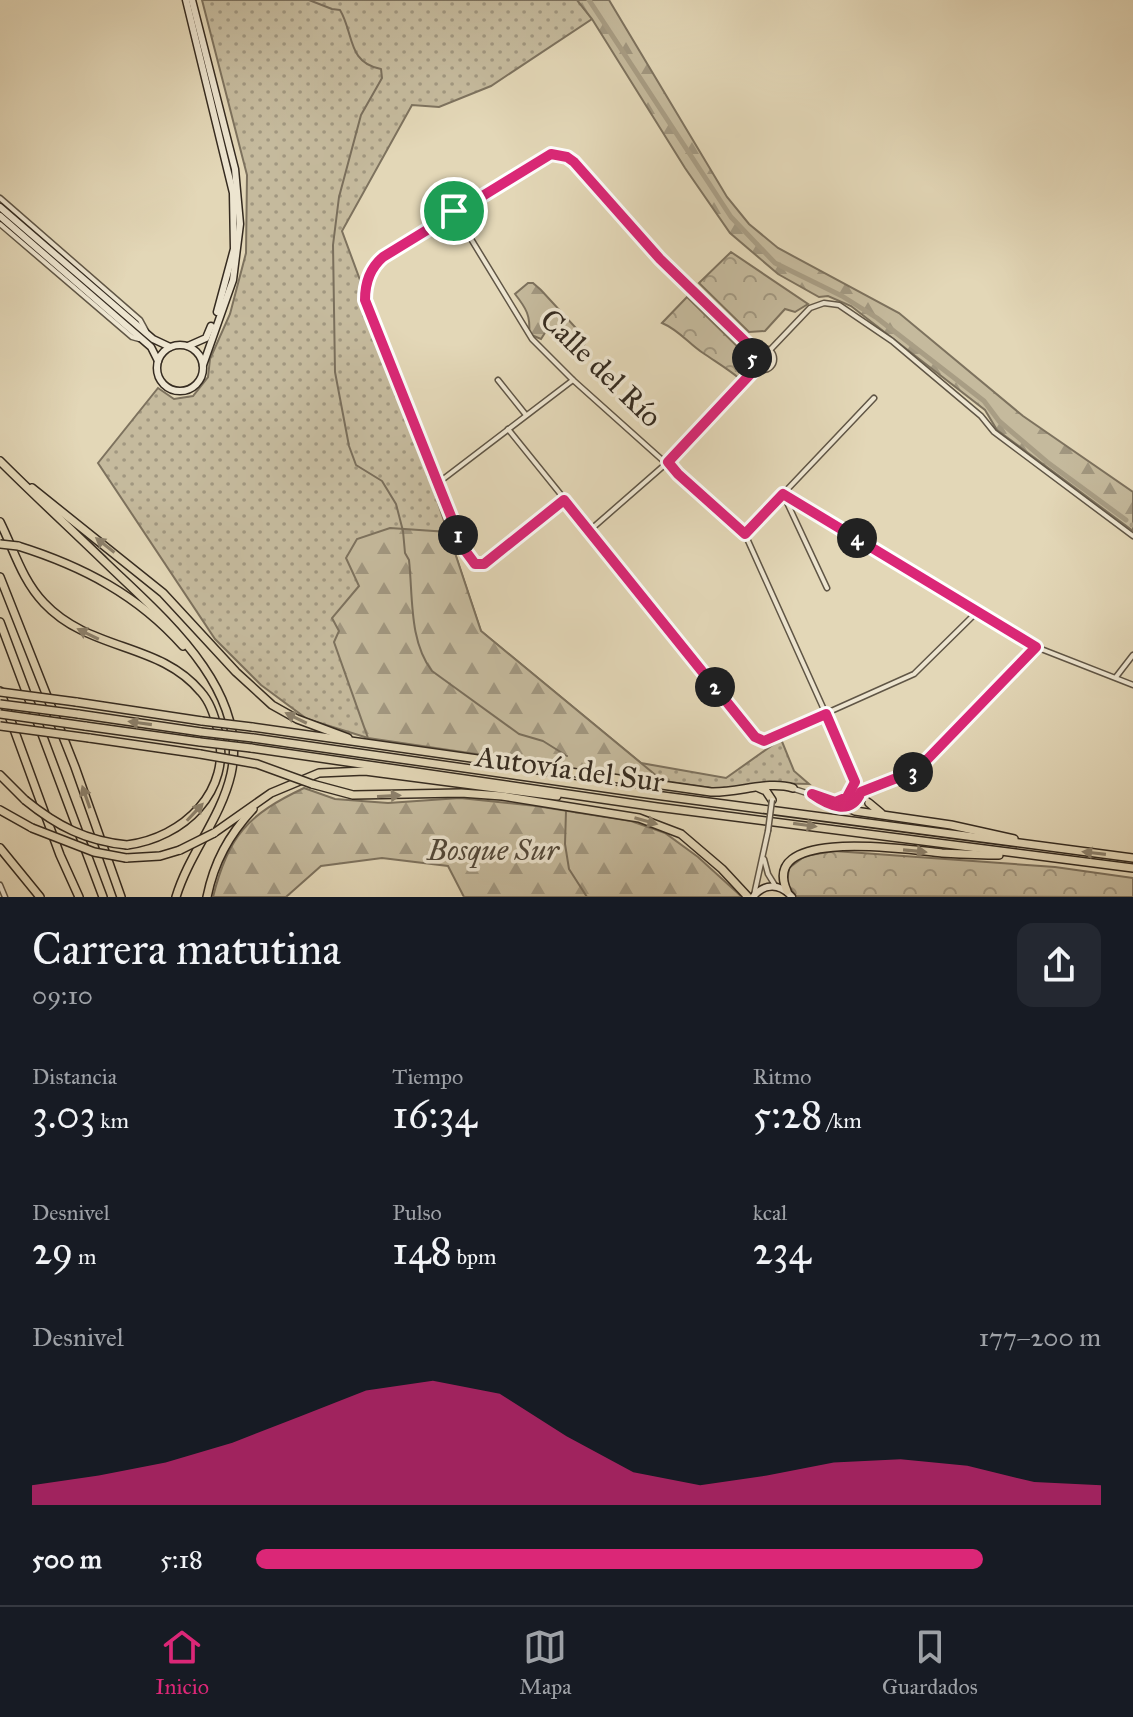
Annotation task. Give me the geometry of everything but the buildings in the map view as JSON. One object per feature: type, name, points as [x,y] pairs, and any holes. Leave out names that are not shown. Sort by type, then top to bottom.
[{"type":"highway","points":[[3,464],[180,635],[208,675],[228,716],[233,742],[231,773],[225,793],[191,859],[176,897]]},
{"type":"highway","points":[[3,464],[163,593],[236,672],[272,705],[326,732],[370,744]]},
{"type":"highway","points":[[0,522],[16,560],[44,603],[86,634],[168,664],[184,673],[205,696],[214,714],[220,739],[220,764],[204,803],[190,819],[159,838],[127,845],[96,840],[50,820],[0,775]]},
{"type":"highway","points":[[0,544],[18,546],[72,565],[113,586],[154,617],[208,675]]},
{"type":"highway","points":[[0,577],[70,753],[121,897]]},
{"type":"highway","points":[[0,622],[103,897]]},
{"type":"highway","points":[[79,897],[60,855],[0,692],[711,792],[774,785],[793,788]]},
{"type":"highway","name":"Autovía del Sur","points":[[0,704],[1133,858]]},
{"type":"highway","name":"Autovía del Sur","points":[[0,714],[1133,868]]},
{"type":"highway","points":[[0,726],[257,764],[353,795],[461,793],[502,796],[639,818],[681,834],[752,896]]},
{"type":"highway","points":[[0,810],[65,843],[126,858],[160,856],[180,850],[214,833],[271,793],[319,773],[365,771],[570,798],[589,796]]},
{"type":"highway","points":[[590,774],[722,803]]},
{"type":"highway","points":[[759,788],[766,791],[772,800]]},
{"type":"highway","points":[[207,897],[223,847],[260,801]]},
{"type":"highway","points":[[835,802],[845,807],[1003,836],[1027,844]]},
{"type":"highway","points":[[869,803],[878,812],[887,815]]},
{"type":"highway","points":[[0,848],[40,897]]},
{"type":"highway","points":[[789,894],[782,877],[787,864],[796,856],[821,848],[1024,854]]},
{"type":"street","points":[[0,224],[132,337],[146,338],[170,347],[188,346],[206,338],[219,308],[234,249],[234,226],[229,168],[186,0]]},
{"type":"street","points":[[0,198],[140,320],[158,361],[157,372],[162,383],[177,392],[199,383],[233,280],[240,224],[235,169],[192,0]]},
{"type":"street","points":[[564,500],[488,562],[479,566],[472,561],[464,549],[365,300],[365,289],[378,261],[543,157],[551,154],[567,157],[593,181],[660,259],[755,351]]},
{"type":"street","points":[[0,207],[146,338]]},
{"type":"street","name":"Calle del Río","points":[[454,211],[532,339],[573,380],[745,534]]},
{"type":"street","points":[[0,216],[146,338]]},
{"type":"street","points":[[770,350],[810,308],[824,303],[839,305],[892,341],[981,416],[994,432],[1133,536]]},
{"type":"street","points":[[188,346],[203,365]]},
{"type":"street","points":[[158,361],[170,347]]},
{"type":"street","points":[[761,348],[770,350],[774,356],[772,366],[766,370],[756,368],[752,361],[755,351],[761,348]]},
{"type":"street","points":[[588,531],[668,462],[756,368]]},
{"type":"street","points":[[498,380],[526,415]]},
{"type":"street","points":[[438,483],[573,380]]},
{"type":"street","points":[[869,803],[861,792],[745,534],[874,398]]},
{"type":"street","points":[[508,429],[759,740],[764,741],[914,674],[978,611]]},
{"type":"street","points":[[783,494],[827,588]]},
{"type":"street","points":[[783,494],[1036,647],[1133,685]]},
{"type":"street","points":[[852,791],[861,792],[917,770],[1036,647]]},
{"type":"street","points":[[1116,677],[1133,655]]},
{"type":"street","points":[[752,896],[764,853],[772,800],[779,790],[793,788],[835,802],[852,791],[855,778]]},
{"type":"street","points":[[812,794],[830,805],[845,807],[856,802],[861,792]]},
{"type":"street","points":[[764,853],[766,868],[776,887]]},
{"type":"street","points":[[0,885],[5,897]]},
{"type":"street","points":[[752,896],[764,888],[776,887],[789,894]]},
{"type":"green space","points":[[202,0],[577,0],[592,19],[491,86],[439,107],[412,105],[342,231],[360,280],[359,300],[435,494],[481,631],[641,763],[726,778],[781,739],[794,771],[809,784],[765,783],[726,790],[368,738],[307,719],[261,685],[215,639],[98,463],[158,388],[174,399],[193,396],[208,377],[210,359],[230,314],[246,253],[247,175]]},
{"type":"green space","points":[[577,0],[609,0],[727,197],[749,224],[778,248],[899,313],[1023,416],[1133,492],[1133,531],[997,430],[985,410],[851,306],[828,296],[819,297],[778,274],[730,233]]},
{"type":"green space","points":[[731,252],[808,304],[795,312],[785,309],[765,331],[749,332],[699,283]]},
{"type":"green space","points":[[528,283],[541,290],[587,340],[581,349],[573,351],[548,328],[541,339],[529,334],[527,312],[515,294]]},
{"type":"green space","points":[[687,297],[747,356],[749,369],[740,379],[662,323]]},
{"type":"green space","points":[[390,528],[448,532],[481,631],[664,782],[368,738],[334,642],[339,631],[332,618],[359,586],[346,558],[357,539]]},
{"type":"green space","name":"Bosque Sur","points":[[304,788],[335,799],[388,803],[460,798],[631,821],[665,833],[698,857],[742,897],[464,897],[448,866],[382,858],[321,866],[286,897],[213,897],[226,858],[243,830],[268,808]]},
{"type":"green space","points":[[834,851],[1055,867],[1133,878],[1133,897],[796,896],[787,883],[789,868],[805,856]]},
{"type":"waterway","points":[[309,0],[340,10],[357,54],[370,66],[381,69],[382,78],[361,115],[339,197],[333,245],[335,372],[349,446],[356,465],[382,481],[396,504],[409,560],[419,646],[432,671],[519,734],[543,741],[567,756]]},
{"type":"waterway","points":[[589,0],[731,217],[775,263],[842,296],[877,318],[984,401],[999,421],[1047,462],[1126,520]]},
{"type":"waterway","points":[[566,811],[565,844],[569,869],[587,897]]},
{"type":"route","points":[[559,155],[574,162],[660,259],[755,351],[752,361],[756,368],[668,462],[678,474],[745,534],[783,494],[1036,647],[917,770],[861,792],[850,806],[835,807],[812,794],[835,802],[852,791],[855,778],[826,714],[764,741],[755,737],[564,500],[488,562],[479,566],[475,564],[464,549],[365,300],[368,279],[378,261],[454,211],[543,157],[559,155]]}]
